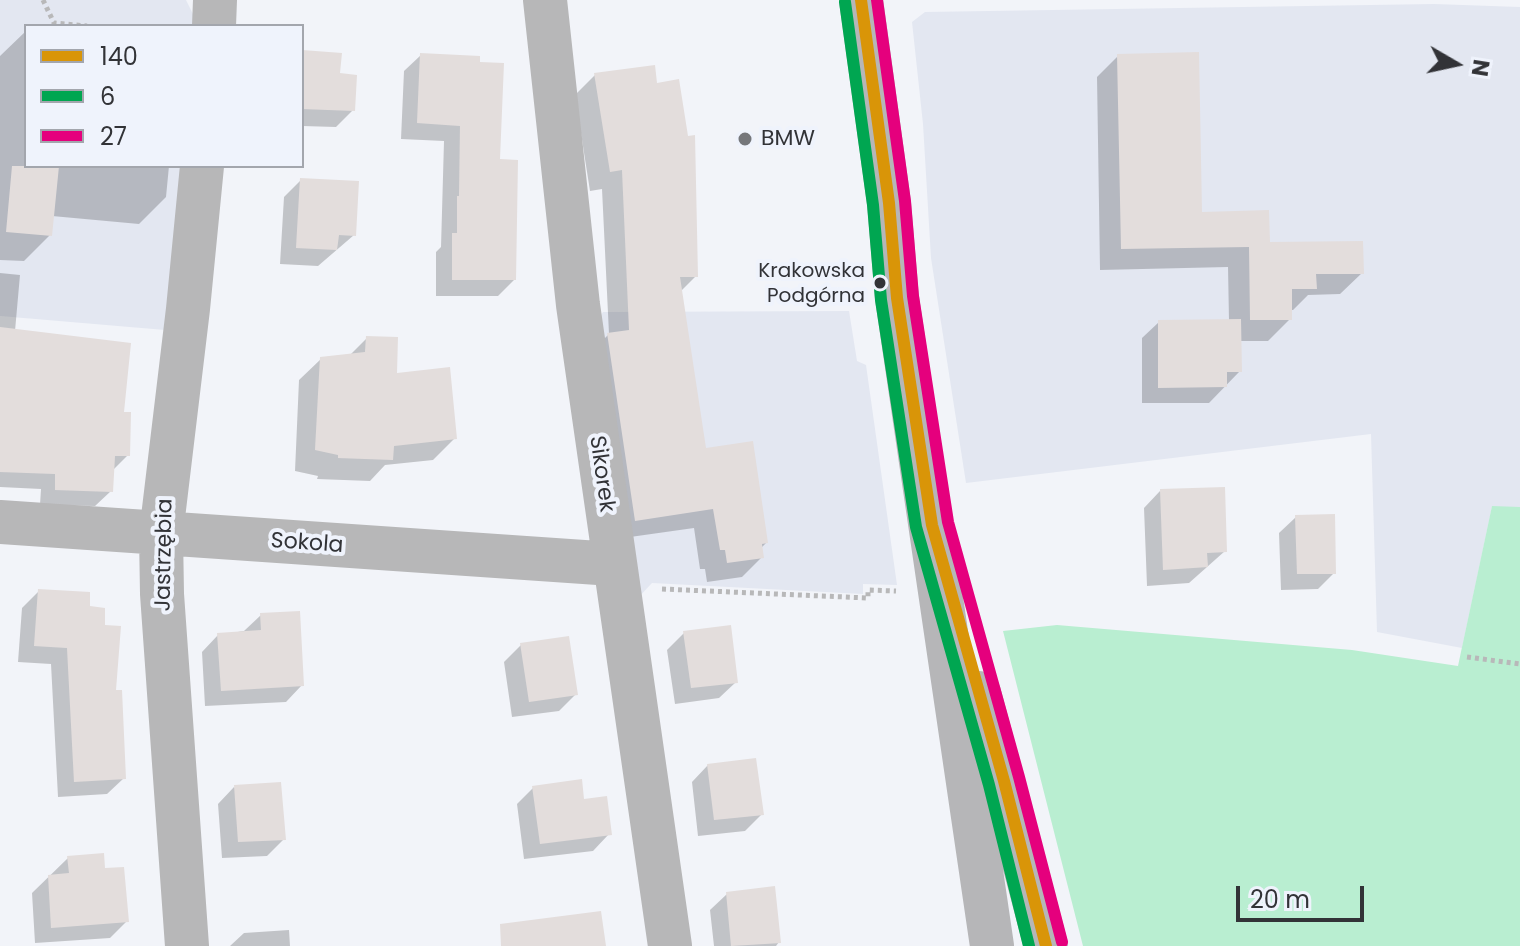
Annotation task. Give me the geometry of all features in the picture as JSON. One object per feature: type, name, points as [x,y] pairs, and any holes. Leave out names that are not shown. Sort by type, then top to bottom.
[{"type":"main road","points":[[861,0],[889,203],[897,298],[992,946]]},
{"type":"main road","points":[[932,525],[1004,781],[1046,946]]},
{"type":"street","points":[[214,24],[215,0]]},
{"type":"street","name":"Sikorek","points":[[545,0],[578,305],[670,946]]},
{"type":"street","name":"Jastrzębia","points":[[187,946],[162,594],[161,534],[202,168]]},
{"type":"street","name":"Sokola","points":[[0,522],[613,564]]},
{"type":"path","points":[[43,0],[54,23],[65,24]]},
{"type":"path","points":[[620,607],[640,603],[655,589],[868,598],[868,590],[909,591]]},
{"type":"path","points":[[1467,657],[1520,664]]},
{"type":"shaded area","points":[[0,0],[186,0],[195,18],[194,24],[24,24],[24,168],[181,168],[165,330],[0,316]]},
{"type":"shaded area","points":[[1434,4],[1520,7],[1520,507],[1492,507],[1462,648],[1377,632],[1371,434],[966,483],[931,258],[923,124],[912,22],[925,12]]},
{"type":"shaded area","points":[[849,311],[857,361],[866,365],[897,585],[863,584],[863,594],[652,583],[637,599],[597,321],[603,312]]},
{"type":"green space","points":[[1492,506],[1520,507],[1520,946],[1083,946],[1003,631],[1057,625],[1352,650],[1458,666]]},
{"type":"building","points":[[304,50],[342,53],[340,73],[357,75],[355,111],[304,109]]},
{"type":"building","points":[[1199,52],[1202,212],[1269,210],[1270,242],[1363,241],[1364,274],[1316,274],[1317,289],[1292,289],[1292,320],[1250,320],[1249,247],[1121,249],[1117,54]]},
{"type":"building","points":[[420,53],[480,56],[480,62],[504,63],[500,159],[518,160],[516,280],[452,280],[452,233],[457,233],[459,196],[460,126],[417,123]]},
{"type":"building","points":[[655,65],[657,83],[679,79],[688,136],[695,135],[698,277],[680,277],[706,448],[753,441],[768,543],[762,544],[764,558],[727,563],[725,550],[720,550],[713,509],[635,521],[607,333],[629,330],[622,170],[610,172],[594,73]]},
{"type":"building","points":[[12,166],[59,168],[52,236],[6,232]]},
{"type":"building","points":[[300,178],[359,181],[356,236],[339,235],[337,250],[296,248]]},
{"type":"building","points":[[1241,319],[1242,372],[1227,372],[1227,387],[1158,388],[1158,320]]},
{"type":"building","points":[[0,327],[131,343],[124,412],[131,412],[130,456],[115,456],[113,492],[55,490],[55,474],[0,472]]},
{"type":"building","points":[[366,336],[398,337],[397,373],[450,367],[457,439],[394,446],[393,460],[338,458],[338,455],[315,450],[320,357],[365,352]]},
{"type":"building","points":[[1225,487],[1227,552],[1207,553],[1208,567],[1163,570],[1160,489]]},
{"type":"building","points":[[1335,514],[1336,574],[1297,574],[1295,515]]},
{"type":"building","points":[[38,589],[90,592],[90,606],[105,608],[105,625],[121,626],[116,690],[122,690],[126,779],[74,782],[67,648],[34,646]]},
{"type":"building","points":[[300,611],[304,686],[221,691],[217,633],[261,630],[260,613]]},
{"type":"building","points":[[731,625],[738,683],[691,688],[683,631]]},
{"type":"building","points":[[569,636],[578,695],[529,702],[520,643]]},
{"type":"building","points":[[756,758],[764,815],[714,820],[707,764]]},
{"type":"building","points":[[582,779],[584,799],[607,796],[612,835],[540,844],[532,786]]},
{"type":"building","points":[[281,782],[286,840],[238,842],[234,785]]},
{"type":"building","points":[[104,853],[105,868],[124,867],[129,922],[51,928],[48,875],[69,873],[67,856]]},
{"type":"building","points":[[775,886],[781,943],[731,946],[726,892]]},
{"type":"building","points":[[601,911],[606,946],[501,946],[500,924]]},
{"type":"transit line","name":"140","points":[[861,0],[889,203],[897,298],[932,525],[1004,781],[1046,946]]},
{"type":"transit line","name":"27","points":[[877,0],[905,201],[913,296],[948,522],[1062,942]]},
{"type":"transit line","name":"6","points":[[845,2],[873,205],[881,300],[916,527],[989,785],[1029,946]]},
{"type":"place","name":"BMW","points":[[745,139]]},
{"type":"place","name":"Krakowska Podgórna","points":[[880,283]]}]
